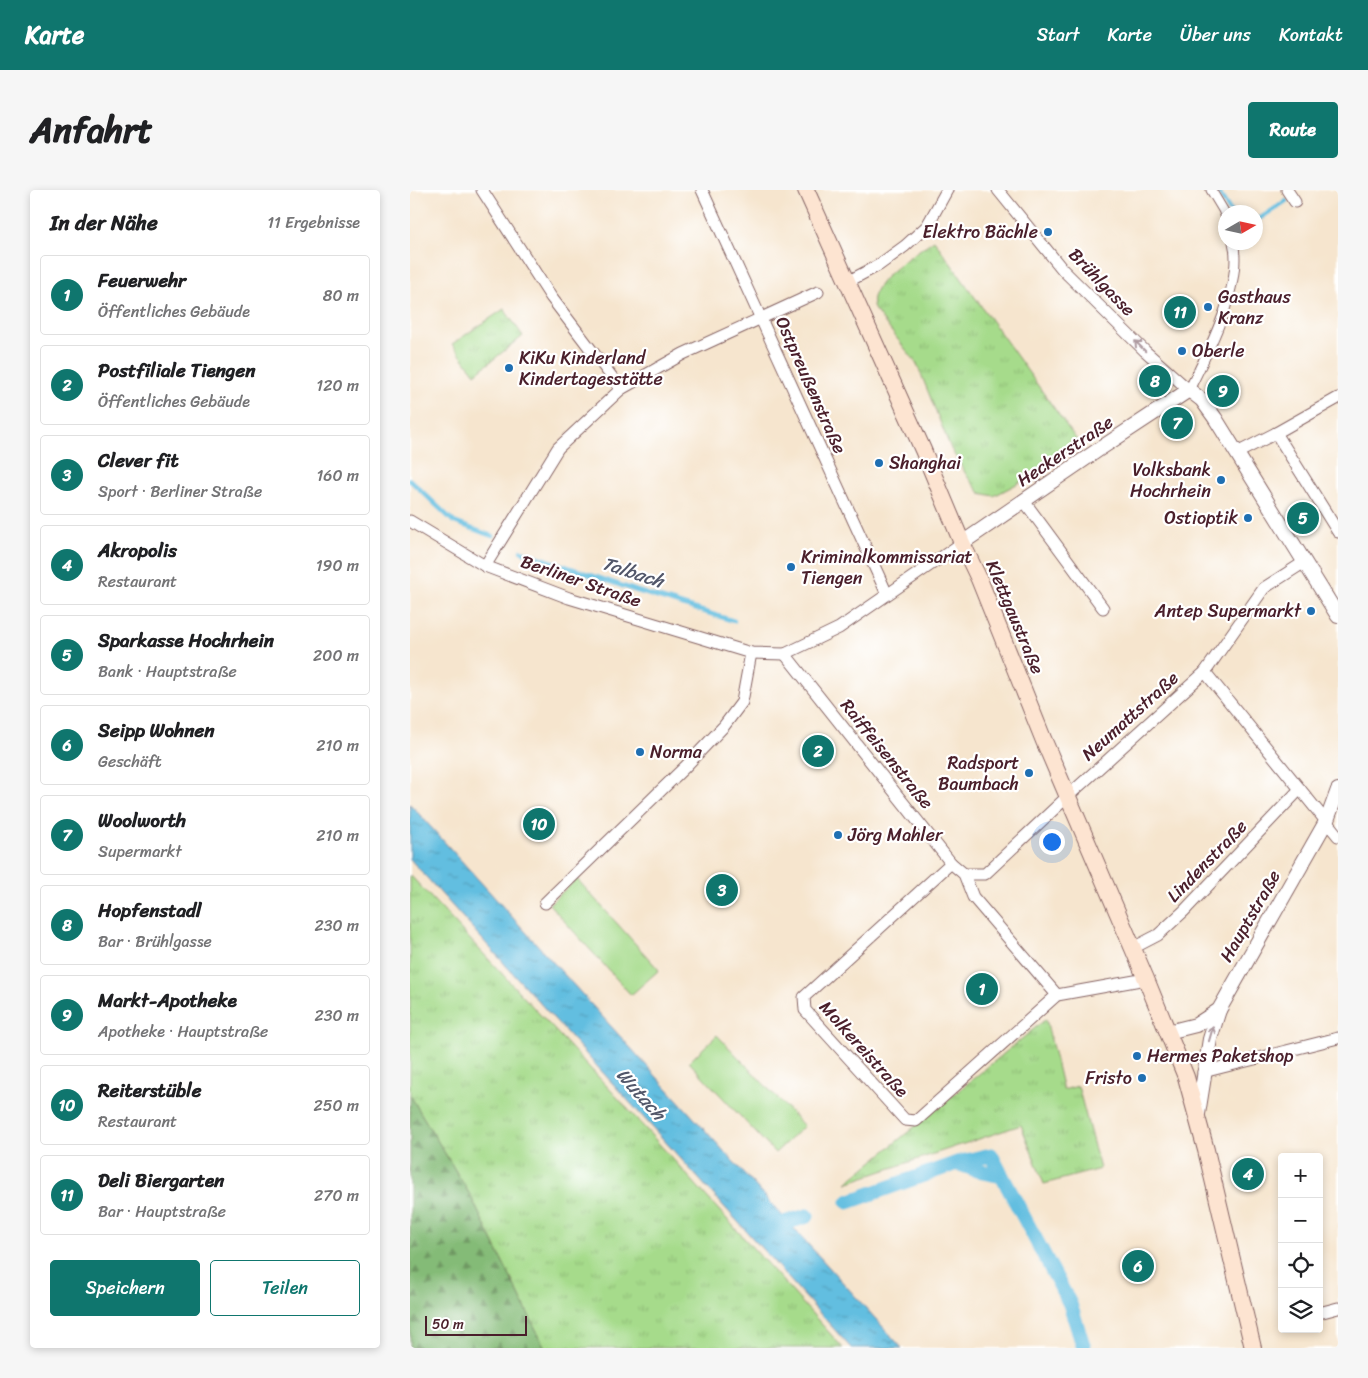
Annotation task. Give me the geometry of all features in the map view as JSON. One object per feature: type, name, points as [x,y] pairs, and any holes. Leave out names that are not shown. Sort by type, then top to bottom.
[{"type":"main road","name":"Klettgaustraße","points":[[806,190],[923,450],[979,580],[1186,1077],[1253,1348]]},
{"type":"street","points":[[482,190],[550,297],[621,389]]},
{"type":"street","name":"Ostpreußenstraße","points":[[702,190],[888,594]]},
{"type":"street","points":[[848,281],[879,265],[906,246],[928,226],[946,190]]},
{"type":"street","name":"Brühlgasse","points":[[998,190],[1064,270],[1144,351],[1189,390]]},
{"type":"street","points":[[1211,190],[1221,205]]},
{"type":"street","points":[[1287,190],[1295,202]]},
{"type":"street","points":[[1234,250],[1235,273],[1230,289],[1212,344],[1189,390],[1202,400],[1237,453],[1338,616]]},
{"type":"street","points":[[485,566],[558,448],[621,389],[683,354],[818,292]]},
{"type":"street","name":"Heckerstraße","points":[[962,543],[1189,390]]},
{"type":"street","points":[[1237,453],[1336,402]]},
{"type":"street","points":[[1276,433],[1338,532]]},
{"type":"street","points":[[1024,501],[1103,608]]},
{"type":"street","name":"Berliner Straße","points":[[410,521],[485,566],[569,598],[751,653],[785,654],[839,628],[962,543]]},
{"type":"street","name":"Neumattstraße","points":[[964,874],[985,874],[1205,672],[1264,588],[1304,563]]},
{"type":"street","points":[[545,903],[685,767],[724,726],[742,702],[751,653]]},
{"type":"street","name":"Raiffeisenstraße","points":[[785,654],[951,863],[964,874]]},
{"type":"street","points":[[1205,672],[1327,820],[1338,836]]},
{"type":"street","name":"Lindenstraße","points":[[1133,948],[1158,935],[1184,911],[1300,789]]},
{"type":"street","name":"Hauptstraße","points":[[1168,1032],[1196,1025],[1219,1010],[1327,820],[1338,790]]},
{"type":"street","name":"Molkereistraße","points":[[951,863],[804,997],[804,1010],[905,1120],[916,1121],[1057,995]]},
{"type":"street","points":[[964,874],[973,898],[1057,995],[1146,979]]},
{"type":"street","points":[[1197,1117],[1210,1039],[1219,1010]]},
{"type":"street","points":[[1204,1072],[1338,1038]]},
{"type":"street","points":[[1323,1312],[1338,1308]]},
{"type":"green space","points":[[934,240],[1079,443],[1043,470],[994,496],[980,493],[967,476],[951,449],[917,364],[874,309],[873,297],[883,280],[899,265]]},
{"type":"green space","points":[[504,309],[523,336],[475,374],[452,344]]},
{"type":"green space","points":[[410,875],[616,1096],[843,1348],[545,1348],[470,1195],[410,1095]]},
{"type":"green space","points":[[577,879],[659,970],[631,995],[549,904]]},
{"type":"green space","points":[[1046,1019],[1063,1090],[1078,1086],[1100,1169],[1044,1184],[1021,1125],[846,1183]]},
{"type":"green space","points":[[717,1035],[804,1126],[775,1153],[689,1062]]},
{"type":"green space","points":[[410,1095],[470,1195],[545,1348],[410,1348]]},
{"type":"water","name":"Wutach","points":[[410,804],[902,1348],[851,1348],[410,859]]},
{"type":"waterway","points":[[1217,190],[1227,205]]},
{"type":"waterway","points":[[1263,216],[1286,201]]},
{"type":"waterway","name":"Talbach","points":[[410,480],[454,522],[492,536]]},
{"type":"waterway","name":"Talbach","points":[[521,551],[637,591],[734,621]]},
{"type":"waterway","points":[[957,1163],[991,1155],[1002,1176]]},
{"type":"waterway","points":[[848,1202],[957,1163],[982,1172],[1002,1176],[1070,1304],[1084,1348]]},
{"type":"waterway","points":[[768,1228],[807,1216]]},
{"type":"place","name":"Elektro Bächle","points":[[1048,232]]},
{"type":"place","name":"Gasthaus Kranz","points":[[1208,307]]},
{"type":"place","name":"Deli Biergarten","points":[[1180,312]]},
{"type":"place","name":"Oberle","points":[[1182,351]]},
{"type":"place","name":"KiKu Kinderland Kindertagesstätte","points":[[509,368]]},
{"type":"place","name":"Hopfenstadl","points":[[1155,381]]},
{"type":"place","name":"Markt-Apotheke","points":[[1223,391]]},
{"type":"place","name":"Woolworth","points":[[1177,423]]},
{"type":"place","name":"Shanghai","points":[[879,463]]},
{"type":"place","name":"Volksbank Hochrhein","points":[[1221,480]]},
{"type":"place","name":"Ostioptik","points":[[1248,518]]},
{"type":"place","name":"Sparkasse Hochrhein","points":[[1303,518]]},
{"type":"place","name":"Kriminalkommissariat Tiengen","points":[[791,567]]},
{"type":"place","name":"Antep Supermarkt","points":[[1311,611]]},
{"type":"place","name":"Postfiliale Tiengen","points":[[818,751]]},
{"type":"place","name":"Norma","points":[[640,752]]},
{"type":"place","name":"Radsport Baumbach","points":[[1029,773]]},
{"type":"place","name":"Reiterstüble","points":[[539,824]]},
{"type":"place","name":"Jörg Mahler","points":[[838,835]]},
{"type":"place","name":"Clever fit","points":[[722,890]]},
{"type":"place","name":"Feuerwehr","points":[[982,989]]},
{"type":"place","name":"Hermes Paketshop","points":[[1137,1056]]},
{"type":"place","name":"Fristo","points":[[1142,1078]]},
{"type":"place","name":"Akropolis","points":[[1248,1174]]},
{"type":"place","name":"Seipp Wohnen","points":[[1138,1266]]}]
